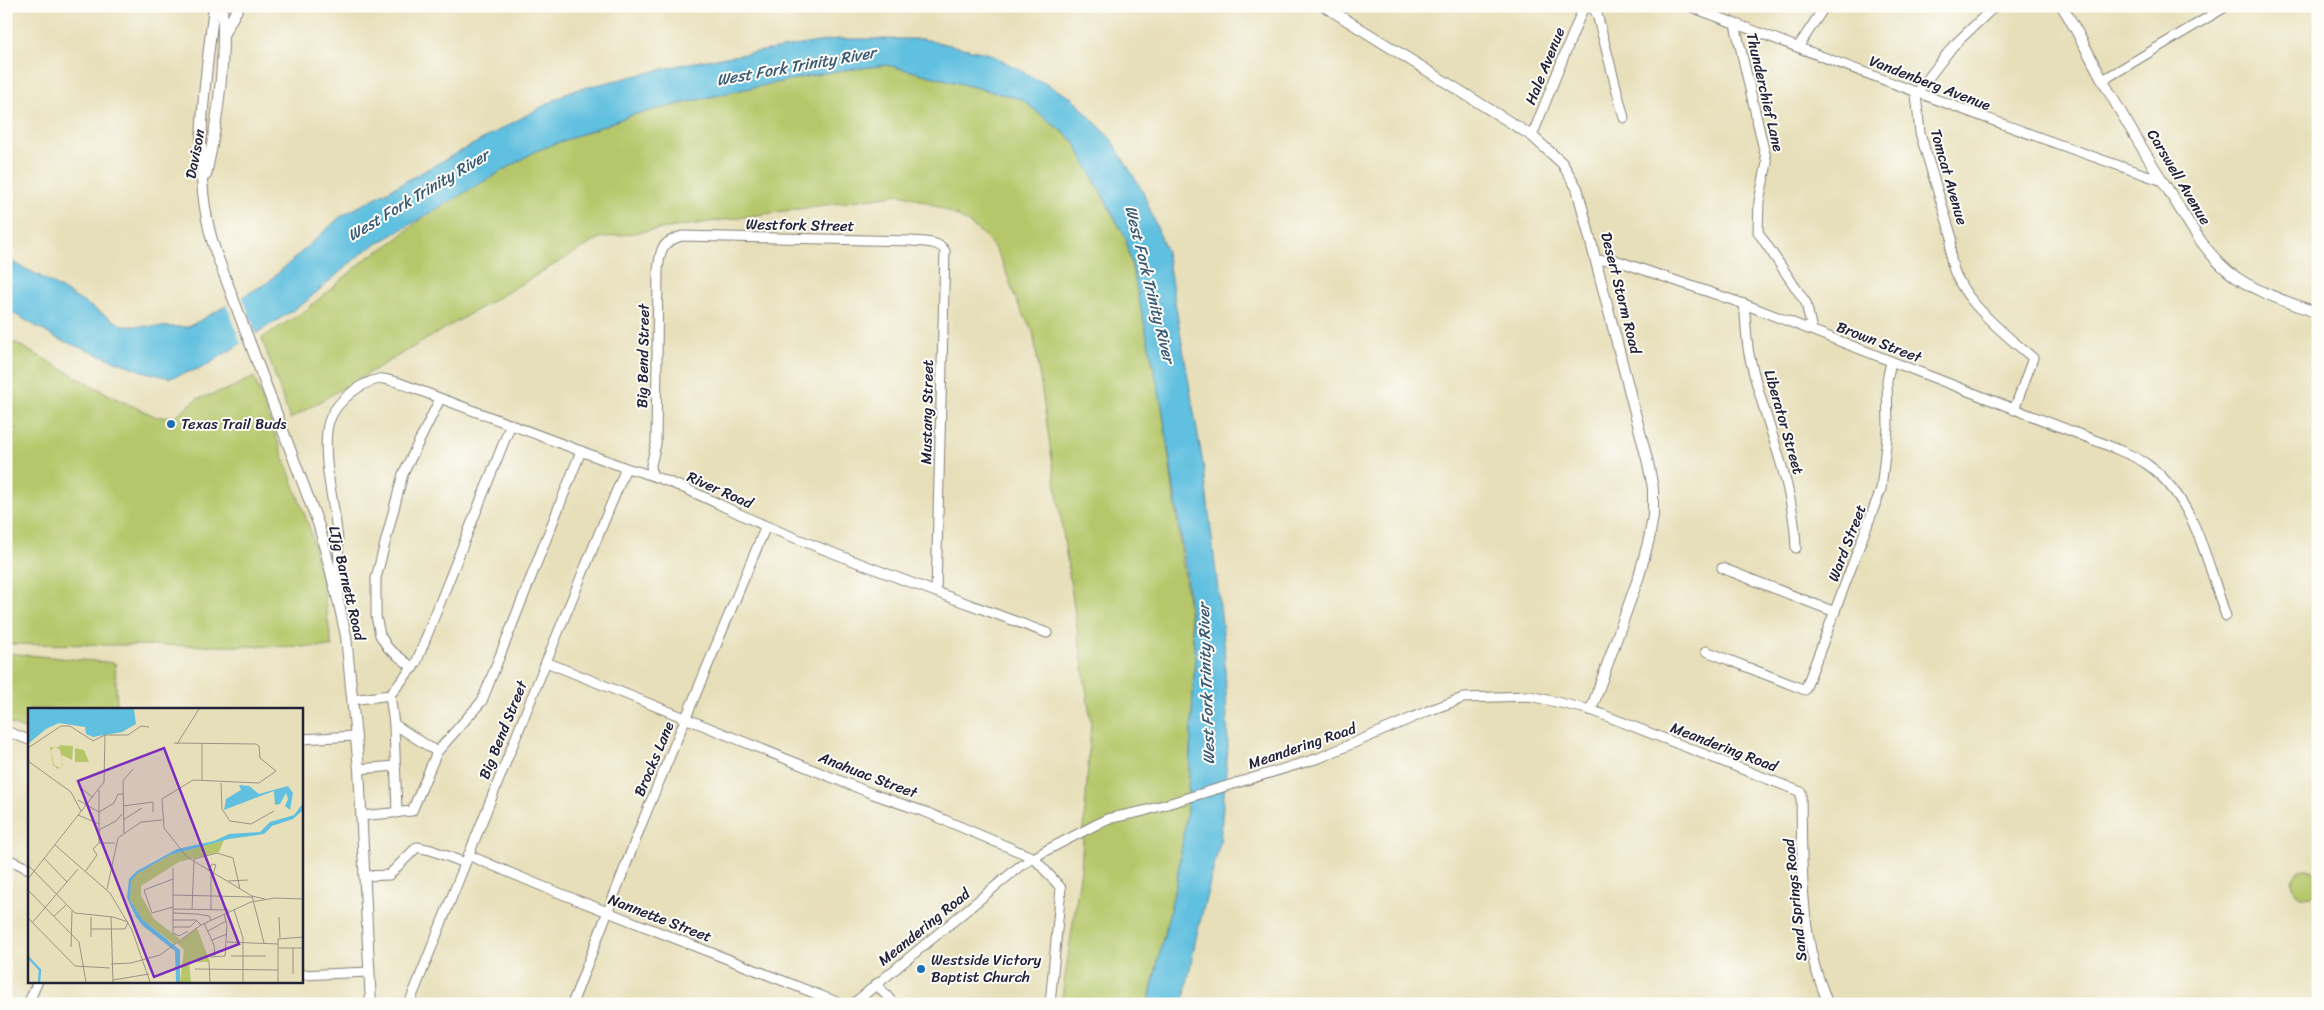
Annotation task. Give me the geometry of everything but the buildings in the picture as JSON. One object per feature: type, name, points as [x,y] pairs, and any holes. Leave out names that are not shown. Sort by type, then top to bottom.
[{"type":"street","name":"Davison","points":[[204,188],[201,148],[202,125],[214,6]]},
{"type":"street","name":"Davison","points":[[204,188],[217,118],[224,34],[222,6]]},
{"type":"street","points":[[224,34],[239,6]]},
{"type":"street","name":"Desert Storm Road","points":[[1324,6],[1532,136],[1562,163],[1577,188],[1648,463],[1652,488],[1653,516],[1640,576],[1591,710]]},
{"type":"street","name":"Hale Avenue","points":[[1532,136],[1584,6]]},
{"type":"street","points":[[1591,6],[1597,14],[1624,118]]},
{"type":"street","name":"Vandenberg Avenue","points":[[1690,6],[1916,94],[2163,181]]},
{"type":"street","points":[[1798,47],[1825,6]]},
{"type":"street","points":[[1916,94],[1953,46],[1995,6]]},
{"type":"street","name":"Carswell Avenue","points":[[2062,6],[2078,31],[2103,80],[2200,241],[2230,272],[2266,293],[2318,313]]},
{"type":"street","points":[[2103,80],[2227,6]]},
{"type":"street","name":"Thunderchief Lane","points":[[1735,24],[1767,163],[1759,201],[1758,232],[1806,303],[1812,330]]},
{"type":"street","name":"Tomcat Avenue","points":[[1916,94],[1920,132],[1952,238],[1949,251],[1957,278],[1986,319],[2033,358],[2014,410]]},
{"type":"street","name":"LTjg Barnett Road","points":[[204,188],[205,212],[210,236],[319,526],[340,604],[346,636],[358,770],[371,1004]]},
{"type":"street","name":"Westfork Street","points":[[668,240],[682,236],[931,243]]},
{"type":"street","name":"Big Bend Street","points":[[652,475],[651,465],[656,444],[658,271],[662,252],[668,240]]},
{"type":"street","name":"Mustang Street","points":[[931,243],[943,247],[945,251],[936,592]]},
{"type":"street","name":"Brown Street","points":[[1597,261],[1612,259],[1744,304],[2107,445],[2148,465],[2184,503],[2226,616]]},
{"type":"street","name":"Liberator Street","points":[[1744,304],[1749,354],[1790,492],[1796,527],[1796,548]]},
{"type":"street","name":"Ward Street","points":[[1706,651],[1805,690],[1881,489],[1888,428],[1887,380],[1891,362]]},
{"type":"street","name":"River Road","points":[[340,604],[338,541],[328,469],[327,430],[331,418],[341,403],[354,391],[380,379],[397,382],[626,468],[652,475],[766,526],[1047,633]]},
{"type":"street","points":[[413,668],[388,648],[380,635],[376,616],[376,578],[403,474],[440,399]]},
{"type":"street","points":[[352,700],[390,695],[413,668],[511,424]]},
{"type":"street","points":[[361,816],[412,811],[437,752],[482,701],[581,451]]},
{"type":"street","name":"Big Bend Street","points":[[409,1004],[626,468]]},
{"type":"street","name":"Brocks Lane","points":[[572,1004],[607,912],[766,526]]},
{"type":"street","points":[[1722,568],[1835,612]]},
{"type":"street","name":"Anahuac Street","points":[[546,662],[873,794],[928,813],[1034,858],[1061,888],[1050,1004]]},
{"type":"street","points":[[390,695],[394,724],[397,813]]},
{"type":"street","name":"Meandering Road","points":[[853,1004],[1020,866],[1107,818],[1144,811],[1319,758],[1463,698],[1530,696],[1591,710],[1801,792]]},
{"type":"street","points":[[394,724],[437,752]]},
{"type":"street","points":[[6,731],[28,740]]},
{"type":"street","points":[[302,739],[355,736]]},
{"type":"street","points":[[358,770],[396,766]]},
{"type":"street","name":"Sand Springs Road","points":[[1801,792],[1802,868],[1807,917],[1815,966],[1828,1004]]},
{"type":"street","name":"Nannette Street","points":[[364,876],[389,875],[417,847],[467,859],[842,1004]]},
{"type":"street","points":[[6,858],[28,869]]},
{"type":"street","points":[[302,975],[368,972]]},
{"type":"street","points":[[28,1004],[38,982]]},
{"type":"street","points":[[876,984],[894,1004]]},
{"type":"green space","points":[[887,65],[1021,99],[1073,140],[1126,239],[1162,406],[1195,655],[1187,811],[1177,880],[1148,1004],[1061,1004],[1081,869],[1091,722],[1033,331],[1013,293],[1001,260],[993,247],[972,225],[944,210],[901,194],[600,238],[290,419],[262,338],[306,310],[366,259],[394,241],[432,210],[536,151],[632,115],[745,89],[836,71]]},
{"type":"green space","points":[[6,338],[115,398],[157,417],[175,416],[197,399],[226,390],[254,377],[310,529],[322,582],[332,647],[6,644],[6,455],[16,430],[6,425]]},
{"type":"green space","points":[[6,653],[115,663],[117,708],[28,708],[28,731],[6,722]]},
{"type":"green space","points":[[2306,869],[2316,873],[2320,883],[2316,893],[2306,897],[2296,893],[2292,883],[2296,873]]},
{"type":"water","name":"West Fork Trinity River","points":[[837,39],[923,39],[990,54],[1072,98],[1111,139],[1143,192],[1166,250],[1204,470],[1224,641],[1228,747],[1220,842],[1196,938],[1183,1004],[1148,1004],[1177,880],[1187,811],[1195,655],[1185,565],[1162,406],[1126,239],[1073,140],[1021,99],[887,65],[836,71],[745,89],[632,115],[536,151],[363,252],[304,303],[204,367],[170,378],[142,371],[58,339],[6,309],[6,259],[38,275],[123,326],[188,327],[267,283],[340,217],[571,91],[689,63]]},
{"type":"pier","points":[[242,295],[257,336],[242,346],[226,304]]},
{"type":"place","name":"Texas Trail Buds","points":[[171,424]]},
{"type":"place","name":"Westside Victory Baptist Church","points":[[921,969]]}]
